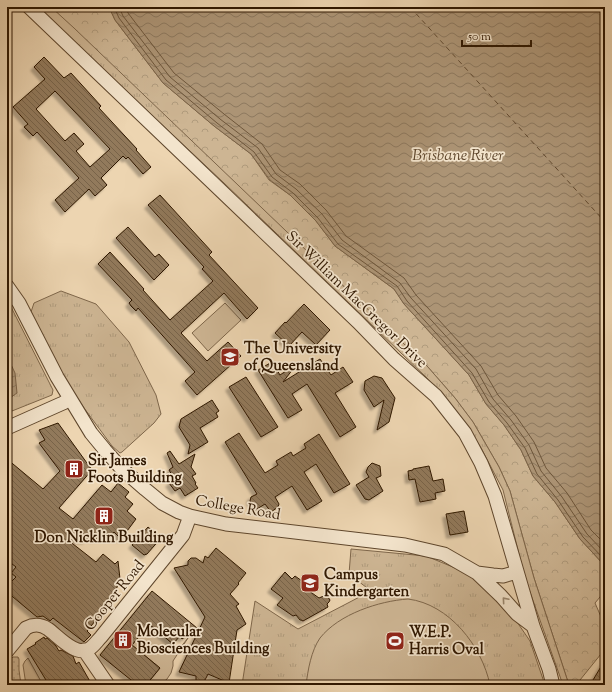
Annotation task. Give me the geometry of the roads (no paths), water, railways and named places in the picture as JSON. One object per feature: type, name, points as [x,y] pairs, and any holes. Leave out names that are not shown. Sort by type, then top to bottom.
[{"type":"street","name":"Sir William MacGregor Drive","points":[[29,7],[358,322],[394,359],[436,396],[465,433],[481,463],[495,496],[533,626],[549,669],[553,685]]},
{"type":"street","name":"College Road","points":[[7,286],[19,303],[57,377],[91,433],[121,468],[162,503],[190,516],[226,524],[405,545],[444,554],[478,573],[517,614],[533,626]]},
{"type":"street","points":[[7,428],[70,399]]},
{"type":"street","name":"Cooper Road","points":[[7,650],[26,628],[36,625],[43,626],[48,629],[75,650],[90,649],[183,536],[190,516]]},
{"type":"street","name":"College Road","points":[[478,573],[503,576],[517,572]]},
{"type":"street","points":[[84,650],[108,685]]},
{"type":"water","name":"Brisbane River","points":[[109,7],[605,7],[605,566],[580,539],[555,502],[533,476],[521,450],[504,425],[486,404],[469,375],[404,304],[394,289],[335,246],[316,221],[290,195],[270,180],[251,154],[214,126],[163,83],[115,20]]},
{"type":"water","points":[[7,356],[15,373],[17,393],[7,400]]},
{"type":"place","name":"The University of Queensland","points":[[230,357]]},
{"type":"place","name":"Sir James Foots Building","points":[[74,469]]},
{"type":"place","name":"Don Nicklin Building","points":[[104,516]]},
{"type":"place","name":"Campus Kindergarten","points":[[310,583]]},
{"type":"place","name":"Molecular Biosciences Building","points":[[123,640]]},
{"type":"place","name":"W.E.P. Harris Oval","points":[[395,641]]}]
